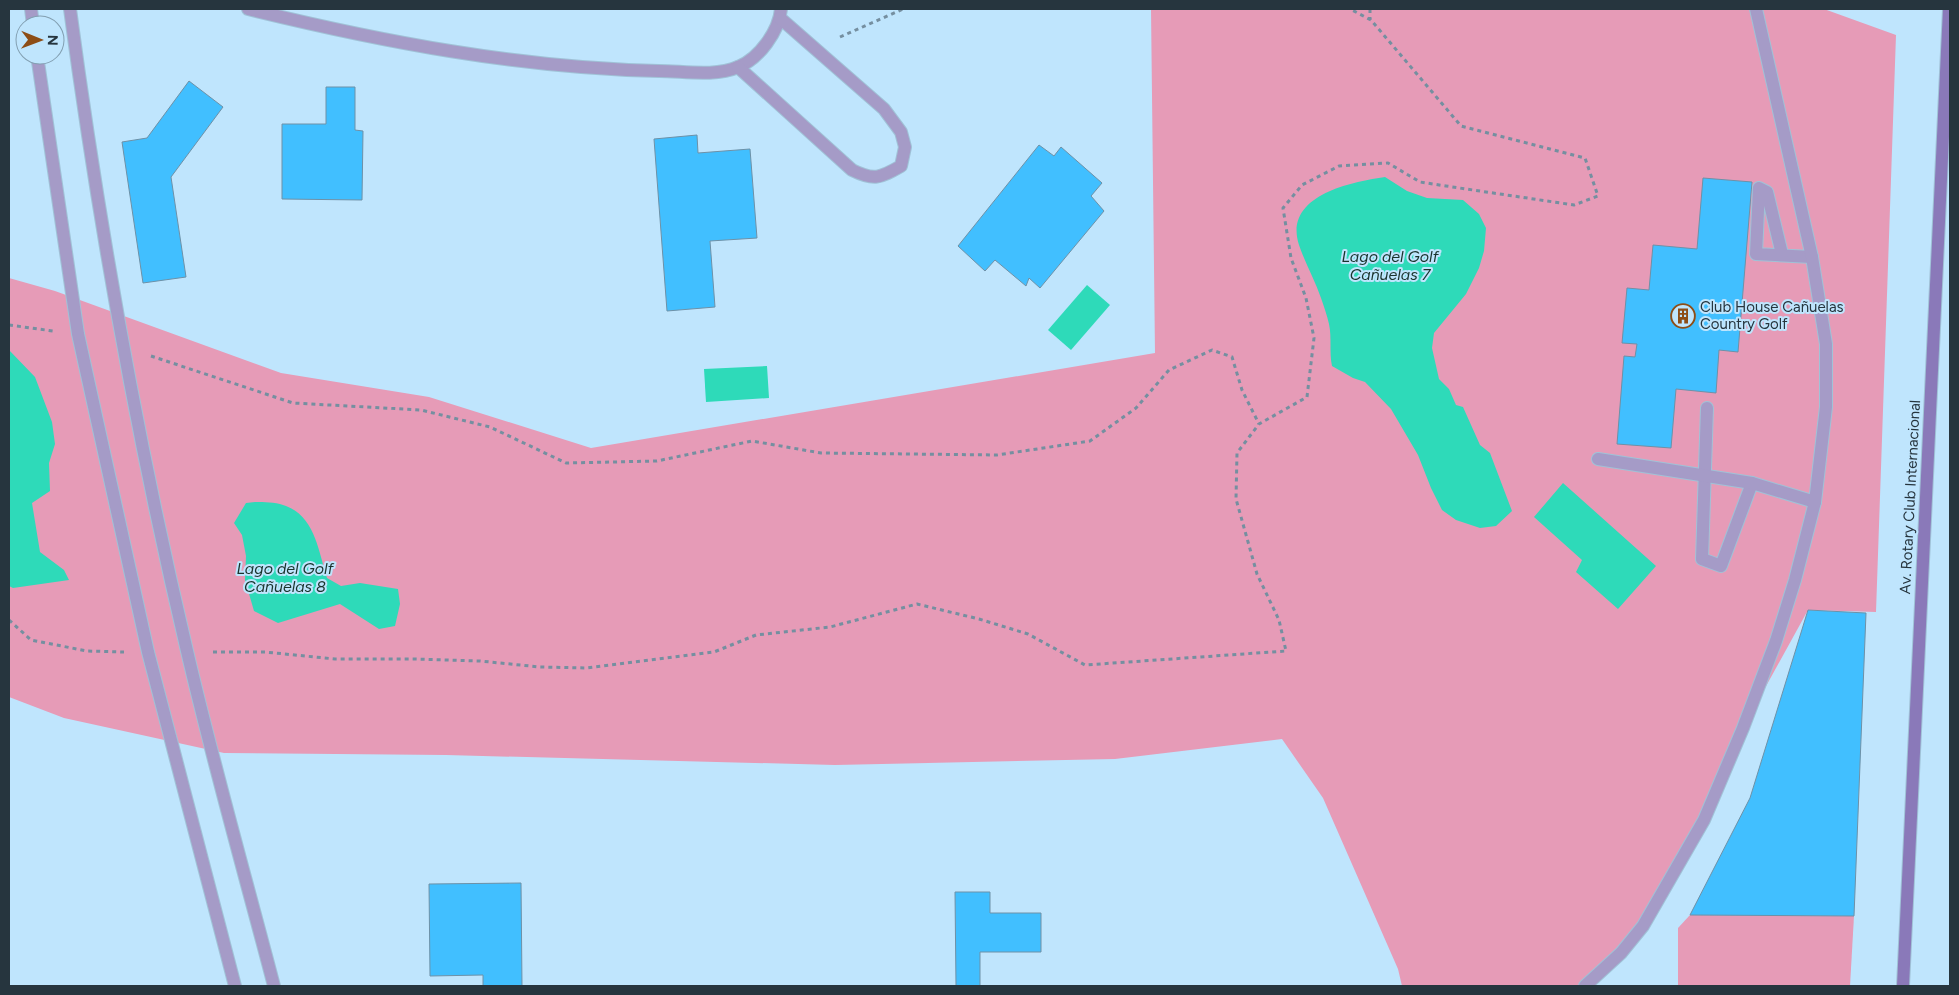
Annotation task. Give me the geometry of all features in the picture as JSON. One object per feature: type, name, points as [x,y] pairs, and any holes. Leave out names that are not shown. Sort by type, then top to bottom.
[{"type":"main road","name":"Av. Rotary Club Internacional","points":[[1903,986],[1949,9]]},
{"type":"street","points":[[70,9],[92,173],[122,346],[187,652],[274,986]]},
{"type":"street","points":[[248,9],[384,40],[492,58],[600,70],[719,71],[738,67],[770,38],[780,13],[814,48],[884,109],[902,132],[905,148],[901,166],[885,175],[869,178],[852,170],[738,67]]},
{"type":"street","points":[[1585,986],[1621,953],[1643,926],[1704,820],[1743,728],[1776,641],[1795,580],[1815,502],[1826,407],[1826,344],[1812,257],[1756,9]]},
{"type":"street","points":[[38,65],[78,334],[148,652],[235,986]]},
{"type":"street","points":[[1782,254],[1767,192],[1759,188],[1756,254],[1812,257]]},
{"type":"street","points":[[1707,408],[1702,559],[1721,566],[1752,483]]},
{"type":"street","points":[[1598,459],[1752,483],[1815,502]]},
{"type":"path","points":[[814,48],[903,9]]},
{"type":"path","points":[[187,652],[264,652],[336,659],[414,659],[587,668],[714,652],[756,635],[830,627],[916,604],[979,619],[1028,634],[1085,665],[1286,651],[1279,620],[1257,574],[1236,499],[1237,453],[1259,424],[1307,397],[1314,338],[1306,298],[1291,258],[1283,208],[1302,185],[1339,166],[1388,163],[1420,182],[1574,205],[1598,196],[1585,158],[1461,126],[1370,20],[1350,9]]},
{"type":"path","points":[[1370,9],[1370,20]]},
{"type":"path","points":[[9,325],[78,334]]},
{"type":"path","points":[[122,346],[293,403],[421,410],[490,427],[566,463],[657,461],[752,441],[821,453],[987,455],[1090,441],[1136,408],[1169,370],[1212,350],[1232,357],[1242,390],[1259,424]]},
{"type":"path","points":[[9,620],[31,640],[88,651],[148,652]]},
{"type":"shaded area","points":[[1151,9],[1824,9],[1896,35],[1876,612],[1808,610],[1743,728],[1704,820],[1643,926],[1585,986],[1402,986],[1398,969],[1323,798],[1282,739],[1115,759],[835,765],[446,755],[224,753],[64,718],[9,697],[9,278],[55,291],[281,373],[429,397],[591,448],[1155,353]]},
{"type":"shaded area","points":[[1690,915],[1854,916],[1850,986],[1678,986],[1678,928]]},
{"type":"water","name":"Lago del Golf Cañuelas 7","points":[[1385,177],[1407,191],[1427,198],[1463,200],[1479,214],[1486,228],[1484,251],[1479,268],[1466,294],[1434,333],[1432,348],[1439,379],[1449,389],[1456,405],[1463,407],[1480,445],[1490,453],[1512,511],[1496,526],[1480,528],[1456,520],[1442,510],[1418,455],[1391,409],[1365,382],[1353,378],[1332,366],[1328,321],[1319,291],[1299,245],[1297,228],[1301,214],[1310,203],[1323,194],[1355,183]]},
{"type":"water","points":[[1087,285],[1110,305],[1071,350],[1048,330]]},
{"type":"water","points":[[9,350],[35,377],[52,422],[55,444],[49,463],[50,491],[32,503],[40,552],[64,570],[69,580],[13,588],[9,586]]},
{"type":"water","points":[[767,366],[769,398],[706,402],[704,369]]},
{"type":"water","points":[[1563,483],[1656,566],[1618,609],[1576,572],[1582,560],[1534,517]]},
{"type":"water","name":"Lago del Golf Cañuelas 8","points":[[246,503],[280,504],[294,510],[302,517],[314,535],[327,578],[341,586],[360,583],[398,589],[400,604],[395,626],[379,629],[340,604],[278,623],[254,611],[245,580],[246,556],[242,535],[234,523]]},
{"type":"building","points":[[189,81],[223,107],[171,177],[186,277],[143,283],[122,142],[147,138]]},
{"type":"building","points":[[326,87],[355,87],[355,130],[363,131],[362,200],[282,199],[282,124],[326,124]]},
{"type":"building","points":[[697,135],[698,153],[750,149],[757,238],[710,241],[715,307],[667,311],[654,139]]},
{"type":"building","points":[[1039,145],[1054,156],[1061,147],[1102,183],[1091,196],[1104,211],[1040,288],[1029,278],[1026,286],[995,260],[985,271],[958,246]]},
{"type":"building","name":"Club House Cañuelas Country Golf","points":[[1703,178],[1752,182],[1738,352],[1719,350],[1716,393],[1676,389],[1671,448],[1617,444],[1624,356],[1635,357],[1637,344],[1622,343],[1627,288],[1649,290],[1653,245],[1697,249]]},
{"type":"building","points":[[1808,610],[1866,613],[1854,916],[1690,915],[1750,798]]},
{"type":"building","points":[[521,883],[522,986],[483,986],[483,975],[430,976],[429,884]]},
{"type":"building","points":[[955,892],[990,892],[990,913],[1041,913],[1041,952],[980,952],[980,986],[956,986]]},
{"type":"place","name":"Club House Cañuelas Country Golf","points":[[1683,316]]}]
